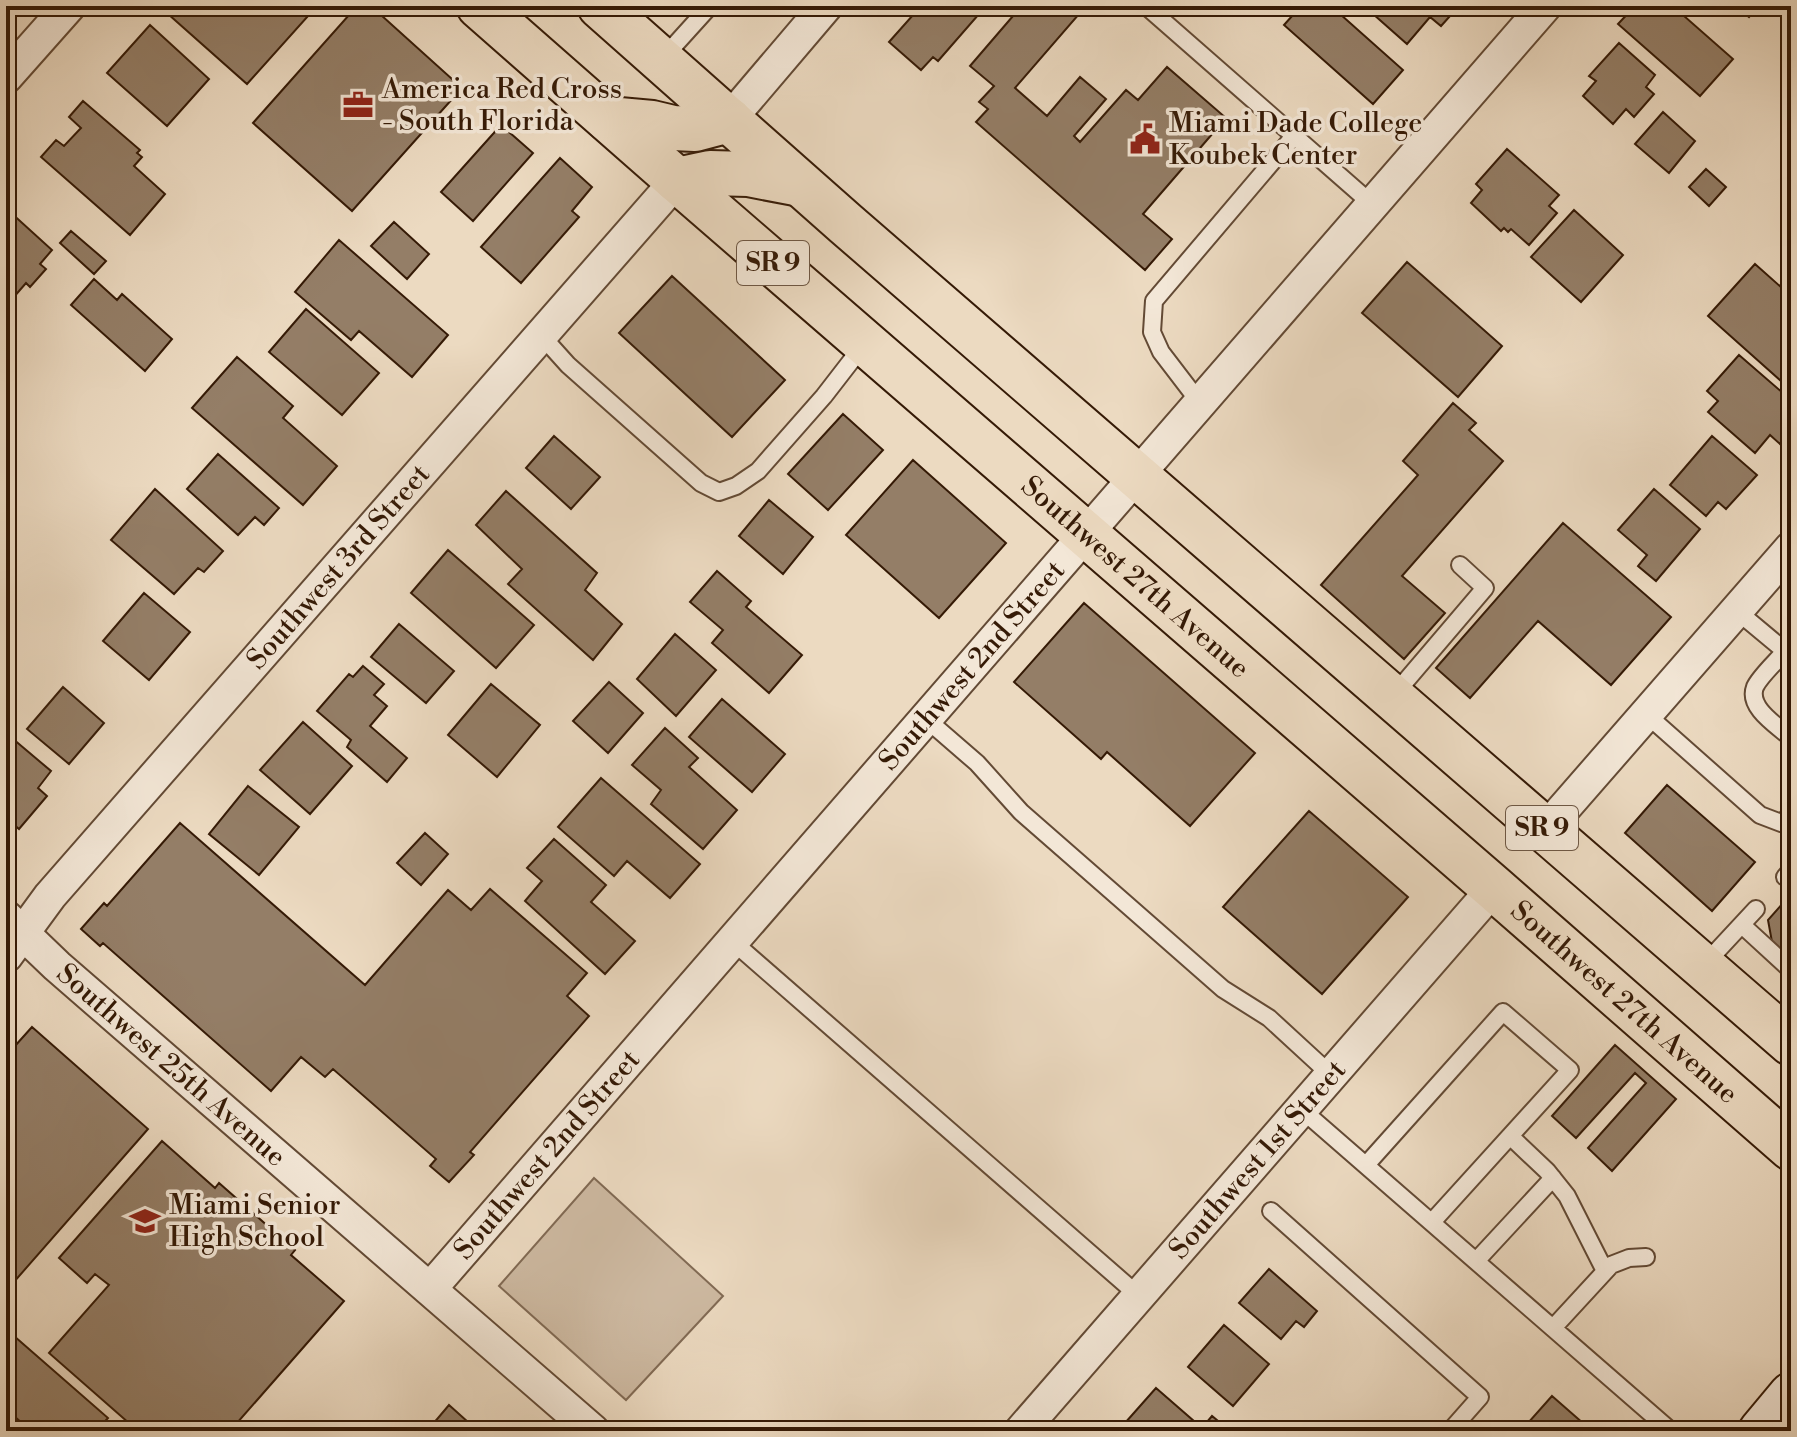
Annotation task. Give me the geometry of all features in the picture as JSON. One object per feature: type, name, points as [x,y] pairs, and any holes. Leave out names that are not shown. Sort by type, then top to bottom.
[{"type":"highway","name":"Southwest 27th Avenue","points":[[479,6],[1791,1148]]},
{"type":"highway","name":"SR 9","points":[[600,6],[1135,476],[1791,1043]]},
{"type":"highway","points":[[608,119],[695,129],[729,120]]},
{"type":"highway","points":[[677,180],[710,173],[748,174],[800,184]]},
{"type":"main road","points":[[1761,1431],[1790,1398]]},
{"type":"street","points":[[6,77],[69,6]]},
{"type":"street","points":[[729,120],[826,6]]},
{"type":"street","name":"Southwest 2nd Street","points":[[430,1289],[1545,6]]},
{"type":"street","name":"Southwest 3rd Street","points":[[12,936],[677,180]]},
{"type":"street","points":[[1545,830],[1791,548]]},
{"type":"street","name":"Southwest 1st Street","points":[[1021,1431],[1494,888]]},
{"type":"street","name":"Southwest 25th Avenue","points":[[12,936],[57,966],[593,1431]]},
{"type":"lane","points":[[662,59],[710,6]]},
{"type":"lane","points":[[1146,6],[1373,205]]},
{"type":"lane","points":[[1200,403],[1161,352],[1152,332],[1154,301],[1295,135]]},
{"type":"lane","points":[[541,335],[568,365],[701,483],[719,492],[736,486],[758,471],[824,396],[865,343]]},
{"type":"lane","points":[[1392,697],[1485,588],[1460,565]]},
{"type":"lane","points":[[1737,611],[1788,654],[1755,686],[1754,699],[1762,713],[1791,738]]},
{"type":"lane","points":[[1646,714],[1760,815],[1781,823],[1791,815]]},
{"type":"lane","points":[[925,718],[977,763],[1021,812],[1223,989],[1269,1018],[1331,1075]]},
{"type":"lane","points":[[1702,967],[1756,909]]},
{"type":"lane","points":[[1742,925],[1791,970]]},
{"type":"lane","points":[[731,940],[1139,1296]]},
{"type":"lane","points":[[1366,1165],[1503,1012],[1570,1070],[1432,1222]]},
{"type":"lane","points":[[1301,1109],[1671,1431]]},
{"type":"lane","points":[[1510,1136],[1567,1196],[1605,1271]]},
{"type":"lane","points":[[1477,1260],[1553,1178]]},
{"type":"lane","points":[[1271,1211],[1480,1397],[1450,1431]]},
{"type":"lane","points":[[1553,1328],[1611,1265],[1629,1258],[1646,1257]]},
{"type":"shaded area","points":[[594,1178],[723,1296],[626,1400],[499,1286]]},
{"type":"building","points":[[159,6],[232,6],[243,15],[252,6],[317,6],[247,84]]},
{"type":"building","name":"America Red Cross - South Florida","points":[[357,6],[371,6],[462,88],[352,211],[253,123]]},
{"type":"building","points":[[921,6],[986,6],[938,61],[933,57],[921,70],[889,42]]},
{"type":"building","name":"Miami Dade College Koubek Center","points":[[1002,6],[1086,6],[1015,88],[1047,116],[1080,77],[1106,99],[1074,136],[1080,142],[1126,90],[1138,100],[1167,67],[1226,118],[1143,214],[1172,239],[1145,270],[976,122],[988,109],[979,102],[994,86],[970,66],[1013,16]]},
{"type":"building","points":[[1301,6],[1331,6],[1403,70],[1373,104],[1284,25]]},
{"type":"building","points":[[1364,6],[1459,6],[1441,26],[1430,17],[1407,44]]},
{"type":"building","points":[[1635,6],[1693,6],[1684,16],[1733,59],[1700,96],[1618,24]]},
{"type":"building","points":[[1736,6],[1758,6],[1749,17]]},
{"type":"building","points":[[150,25],[209,79],[167,126],[107,73]]},
{"type":"building","points":[[1619,43],[1655,75],[1646,87],[1654,94],[1634,117],[1626,109],[1613,124],[1583,96],[1596,81],[1589,76]]},
{"type":"building","points":[[83,101],[140,150],[137,153],[142,157],[134,166],[165,194],[130,235],[41,157],[56,140],[64,146],[81,128],[69,117]]},
{"type":"building","points":[[1663,112],[1695,141],[1669,173],[1635,144]]},
{"type":"building","points":[[501,125],[533,153],[473,221],[441,192]]},
{"type":"building","points":[[1507,149],[1559,195],[1549,206],[1557,213],[1529,245],[1511,229],[1501,231],[1471,203],[1482,190],[1476,184]]},
{"type":"building","points":[[560,158],[592,187],[572,211],[579,217],[521,283],[481,247]]},
{"type":"building","points":[[1706,169],[1726,187],[1709,206],[1689,187]]},
{"type":"building","points":[[1574,210],[1623,255],[1581,302],[1531,257]]},
{"type":"building","points":[[9,211],[52,250],[40,264],[46,269],[30,287],[26,283],[13,298],[6,292],[6,214]]},
{"type":"building","points":[[394,222],[429,254],[407,279],[371,246]]},
{"type":"building","points":[[71,231],[106,261],[94,274],[60,243]]},
{"type":"building","points":[[339,240],[448,335],[412,377],[359,331],[351,340],[295,292]]},
{"type":"building","points":[[1407,262],[1502,346],[1458,397],[1362,313]]},
{"type":"building","points":[[1755,264],[1791,296],[1791,315],[1786,320],[1791,324],[1791,390],[1708,316]]},
{"type":"building","points":[[672,276],[785,380],[732,437],[619,333]]},
{"type":"building","points":[[94,279],[117,300],[122,294],[172,339],[145,371],[71,305]]},
{"type":"building","points":[[306,309],[379,373],[342,415],[269,352]]},
{"type":"building","points":[[1739,355],[1791,400],[1791,432],[1780,444],[1770,435],[1755,453],[1708,412],[1718,401],[1707,391]]},
{"type":"building","points":[[237,357],[293,406],[283,418],[337,466],[303,505],[192,408]]},
{"type":"building","points":[[1453,403],[1476,423],[1469,430],[1503,461],[1402,576],[1445,613],[1404,659],[1321,585],[1418,475],[1403,461]]},
{"type":"building","points":[[843,414],[883,450],[828,510],[788,474]]},
{"type":"building","points":[[554,436],[600,477],[571,509],[526,468]]},
{"type":"building","points":[[1712,436],[1757,475],[1726,509],[1718,502],[1706,516],[1670,485]]},
{"type":"building","points":[[218,454],[279,508],[264,525],[255,517],[238,535],[187,489]]},
{"type":"building","points":[[913,460],[1006,543],[939,618],[846,535]]},
{"type":"building","points":[[155,489],[223,551],[204,572],[198,568],[174,594],[111,540]]},
{"type":"building","points":[[1654,489],[1700,529],[1656,581],[1638,566],[1647,555],[1618,530]]},
{"type":"building","points":[[506,491],[597,573],[585,590],[622,624],[593,660],[508,584],[522,569],[476,525]]},
{"type":"building","points":[[769,500],[813,537],[783,574],[739,536]]},
{"type":"building","points":[[1563,523],[1671,617],[1611,685],[1538,621],[1470,698],[1436,668]]},
{"type":"building","points":[[448,550],[534,625],[496,668],[411,593]]},
{"type":"building","points":[[717,571],[751,601],[746,607],[802,655],[769,693],[712,643],[723,630],[690,602]]},
{"type":"building","points":[[144,593],[190,632],[149,680],[103,641]]},
{"type":"building","points":[[1084,603],[1255,753],[1190,826],[1107,752],[1101,759],[1014,682]]},
{"type":"building","points":[[399,624],[454,671],[426,703],[371,657]]},
{"type":"building","points":[[675,634],[716,670],[676,716],[637,679]]},
{"type":"building","points":[[363,666],[384,684],[374,695],[387,706],[370,726],[407,758],[387,782],[347,747],[351,740],[317,711],[349,674],[353,677]]},
{"type":"building","points":[[609,682],[643,713],[608,753],[573,721]]},
{"type":"building","points":[[491,684],[540,725],[497,777],[448,735]]},
{"type":"building","points":[[63,687],[104,723],[69,764],[27,729]]},
{"type":"building","points":[[722,699],[785,754],[752,792],[689,737]]},
{"type":"building","points":[[303,722],[352,766],[310,814],[260,770]]},
{"type":"building","points":[[665,728],[698,758],[689,767],[737,810],[703,849],[651,804],[661,790],[632,765]]},
{"type":"building","points":[[6,733],[51,771],[38,788],[47,796],[19,829],[6,818]]},
{"type":"building","points":[[601,778],[700,864],[670,898],[627,861],[614,876],[558,827]]},
{"type":"building","points":[[1667,785],[1755,862],[1712,911],[1625,833]]},
{"type":"building","points":[[248,786],[299,827],[259,875],[209,834]]},
{"type":"building","points":[[1309,811],[1408,897],[1322,994],[1223,907]]},
{"type":"building","points":[[180,823],[365,985],[448,890],[471,910],[490,889],[587,973],[567,996],[589,1016],[470,1152],[474,1155],[449,1182],[430,1166],[436,1159],[333,1069],[325,1077],[301,1057],[271,1091],[103,943],[100,946],[81,929],[104,903],[107,906]]},
{"type":"building","points":[[425,833],[448,854],[421,885],[397,863]]},
{"type":"building","points":[[554,839],[606,885],[591,902],[635,941],[605,974],[525,901],[542,881],[527,868]]},
{"type":"building","points":[[1791,894],[1791,958],[1772,942],[1768,920]]},
{"type":"building","points":[[32,1027],[148,1129],[6,1291],[6,1056]]},
{"type":"building","points":[[1615,1045],[1676,1099],[1612,1171],[1588,1148],[1646,1083],[1635,1073],[1576,1138],[1552,1116]]},
{"type":"building","points":[[162,1141],[215,1188],[219,1183],[295,1250],[291,1255],[344,1301],[230,1431],[138,1431],[49,1353],[109,1285],[95,1274],[87,1283],[59,1258]]},
{"type":"building","points":[[1269,1269],[1317,1311],[1304,1327],[1296,1321],[1281,1339],[1239,1303]]},
{"type":"building","points":[[1224,1325],[1269,1364],[1233,1406],[1188,1367]]},
{"type":"building","points":[[6,1329],[108,1418],[96,1431],[31,1431],[6,1409]]},
{"type":"building","points":[[1156,1388],[1202,1428],[1212,1416],[1230,1431],[1134,1431],[1125,1423]]},
{"type":"building","points":[[1552,1396],[1592,1431],[1521,1431]]},
{"type":"building","points":[[449,1405],[478,1431],[427,1431]]},
{"type":"place","name":"America Red Cross - South Florida","points":[[358,105]]},
{"type":"place","name":"Miami Dade College Koubek Center","points":[[1145,139]]},
{"type":"place","name":"Miami Senior High School","points":[[145,1221]]}]
